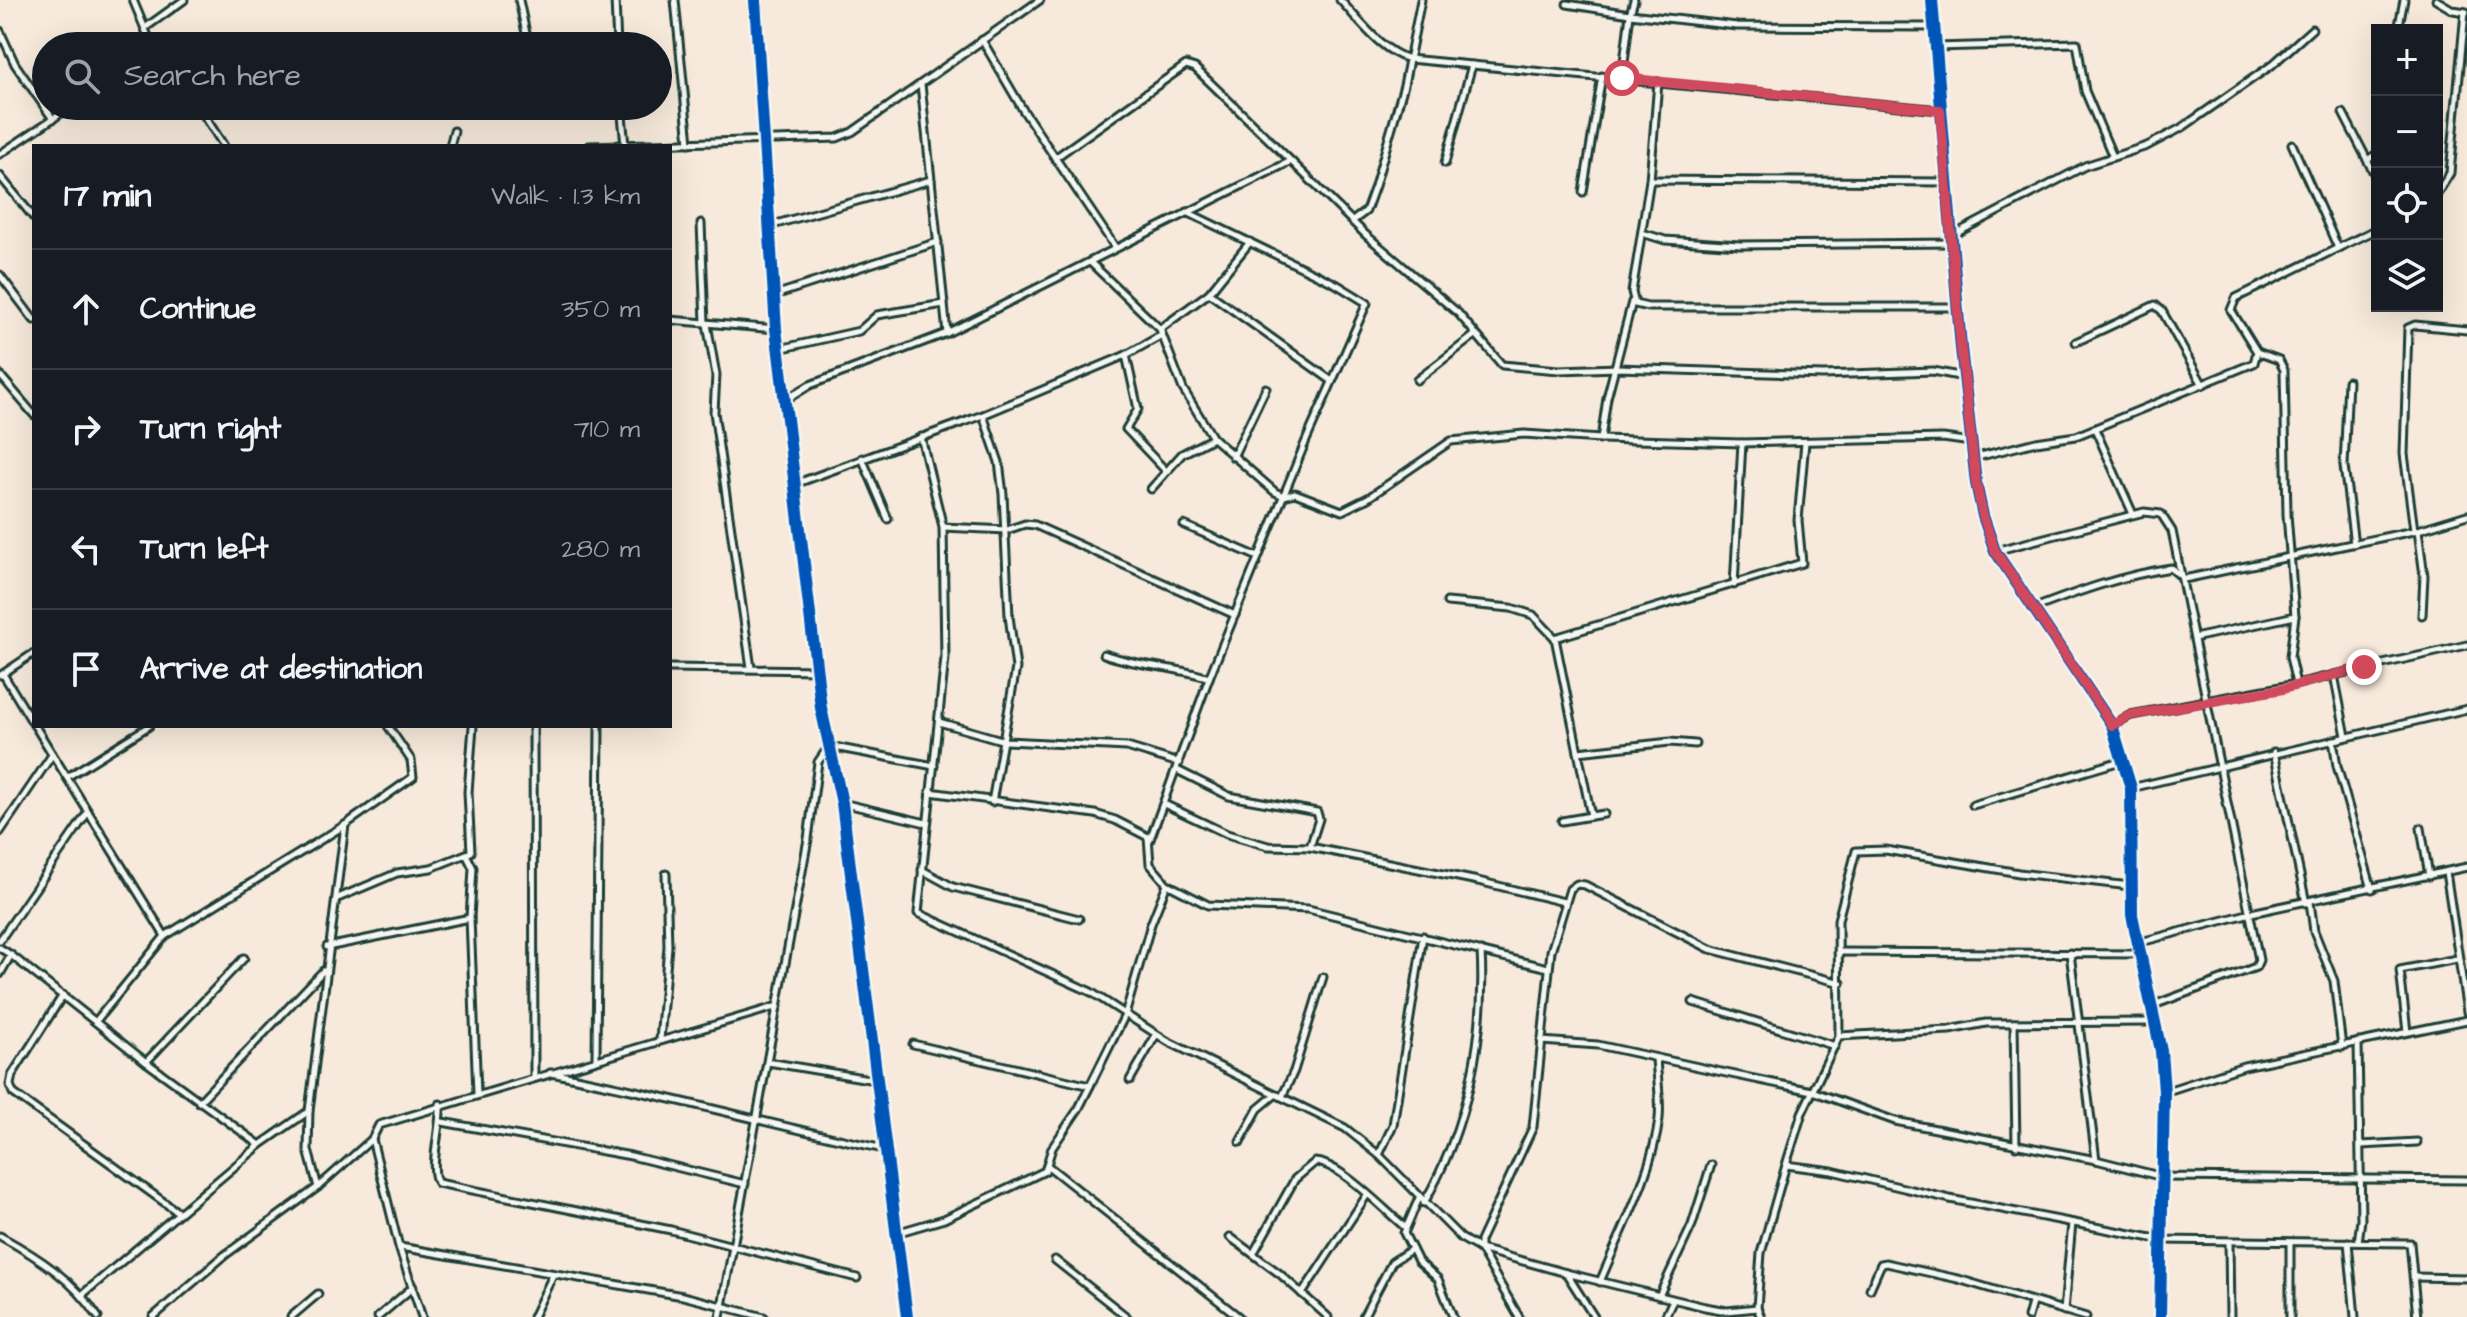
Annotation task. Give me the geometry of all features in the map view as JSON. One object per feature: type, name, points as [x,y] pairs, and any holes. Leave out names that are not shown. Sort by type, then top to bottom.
[{"type":"street","points":[[133,0],[147,32]]},
{"type":"street","points":[[145,28],[184,0]]},
{"type":"street","points":[[615,0],[616,32]]},
{"type":"street","points":[[675,0],[689,143]]},
{"type":"street","points":[[755,0],[776,329],[829,746],[842,803],[907,1317]]},
{"type":"street","points":[[657,144],[837,138],[852,132],[1040,0]]},
{"type":"street","points":[[1340,0],[1383,44],[1397,55],[1409,59],[1940,110]]},
{"type":"street","points":[[1354,220],[1366,211],[1375,186],[1409,59],[1421,0]]},
{"type":"street","points":[[1622,78],[1634,0]]},
{"type":"street","points":[[1932,0],[1964,377],[1983,516],[1995,551],[2112,725],[2131,788],[2130,886],[2136,943],[2155,1022],[2164,1092],[2160,1317]]},
{"type":"street","points":[[2399,24],[2404,0]]},
{"type":"street","points":[[2436,0],[2466,12],[2450,173],[2443,184]]},
{"type":"street","points":[[518,1],[526,32]]},
{"type":"street","points":[[1567,4],[1737,26],[1932,27]]},
{"type":"street","points":[[1642,233],[1665,240],[1740,245],[1954,239],[2085,166],[2147,146],[2183,127],[2272,65],[2312,29]]},
{"type":"street","points":[[0,31],[15,64],[32,89]]},
{"type":"street","points":[[982,40],[1115,247]]},
{"type":"street","points":[[1934,47],[2077,43],[2085,91],[2113,157]]},
{"type":"street","points":[[1055,158],[1186,65],[1195,68],[1366,235],[1458,313],[1502,365],[1515,368],[1823,375],[1933,371],[1964,377]]},
{"type":"street","points":[[1445,163],[1472,65]]},
{"type":"street","points":[[1583,192],[1602,76]]},
{"type":"street","points":[[1601,439],[1607,398],[1618,368],[1632,302],[1650,180],[1658,82]]},
{"type":"street","points":[[921,83],[947,333]]},
{"type":"street","points":[[2343,113],[2371,168]]},
{"type":"street","points":[[0,154],[51,120]]},
{"type":"street","points":[[207,120],[223,144]]},
{"type":"street","points":[[622,120],[625,144]]},
{"type":"street","points":[[451,144],[454,131]]},
{"type":"street","points":[[2292,144],[2338,248]]},
{"type":"street","points":[[2367,160],[2371,158]]},
{"type":"street","points":[[785,400],[799,390],[947,333],[1291,161]]},
{"type":"street","points":[[0,176],[32,216]]},
{"type":"street","points":[[769,226],[931,180]]},
{"type":"street","points":[[1650,180],[1947,182]]},
{"type":"street","points":[[1187,212],[1367,301],[1209,678],[1149,842],[1150,864],[1167,884],[1208,905],[1275,905],[1308,909],[1548,968]]},
{"type":"street","points":[[701,223],[706,324],[716,375],[714,412],[751,668]]},
{"type":"street","points":[[2296,684],[2290,657],[2295,616],[2287,514],[2284,370],[2279,360],[2257,352],[2235,318],[2231,304],[2245,293],[2371,232]]},
{"type":"street","points":[[775,295],[938,242]]},
{"type":"street","points":[[795,484],[983,415],[1126,355],[1161,332],[1209,293],[1250,242]]},
{"type":"street","points":[[1090,262],[1161,332],[1183,389],[1213,438],[1284,496]]},
{"type":"street","points":[[0,275],[32,317]]},
{"type":"street","points":[[1209,293],[1332,381]]},
{"type":"street","points":[[1632,302],[1648,307],[1958,307]]},
{"type":"street","points":[[779,349],[859,331],[877,315],[944,304]]},
{"type":"street","points":[[2076,342],[2155,305],[2203,385]]},
{"type":"street","points":[[672,320],[776,329]]},
{"type":"street","points":[[2422,615],[2424,576],[2404,454],[2408,328],[2415,325],[2467,330]]},
{"type":"street","points":[[1417,380],[1475,335]]},
{"type":"street","points":[[1973,458],[2095,429],[2254,363],[2257,352]]},
{"type":"street","points":[[1126,355],[1138,409],[1126,429],[1166,471]]},
{"type":"street","points":[[0,375],[32,413]]},
{"type":"street","points":[[2348,381],[2344,466],[2354,544]]},
{"type":"street","points":[[1233,457],[1266,388]]},
{"type":"street","points":[[983,415],[999,462],[1007,530],[1009,616],[1016,668],[992,802]]},
{"type":"street","points":[[2095,429],[2133,514]]},
{"type":"street","points":[[1284,496],[1295,493],[1342,511],[1368,498],[1451,441],[1524,434],[1742,443],[1943,438],[1971,442]]},
{"type":"street","points":[[921,437],[943,527],[945,658],[917,908],[922,916],[983,940],[1091,992],[1156,1035],[1345,1128],[1379,1155],[1461,1238],[1480,1249],[1673,1300],[1727,1311],[1757,1308]]},
{"type":"street","points":[[1151,489],[1182,454],[1213,438]]},
{"type":"street","points":[[1555,638],[1802,563],[1798,520],[1805,442]]},
{"type":"street","points":[[1734,585],[1742,443]]},
{"type":"street","points":[[862,458],[888,519]]},
{"type":"street","points":[[1995,551],[2133,514],[2156,511],[2167,519],[2184,579],[2219,767],[2259,950],[2256,967],[2151,1006]]},
{"type":"street","points":[[2184,579],[2416,530],[2467,515]]},
{"type":"street","points":[[943,527],[1007,530],[1025,524],[1035,525],[1235,615]]},
{"type":"street","points":[[1184,525],[1258,557]]},
{"type":"street","points":[[2035,608],[2092,586],[2153,571],[2171,568],[2184,579]]},
{"type":"street","points":[[1447,602],[1511,608],[1533,615],[1555,638],[1591,816]]},
{"type":"street","points":[[2194,638],[2295,616]]},
{"type":"street","points":[[2112,725],[2131,715],[2296,684],[2467,645]]},
{"type":"street","points":[[32,654],[2,675],[32,722]]},
{"type":"street","points":[[1104,654],[1131,664],[1186,670],[1209,678]]},
{"type":"street","points":[[672,668],[819,670]]},
{"type":"street","points":[[2334,675],[2346,736]]},
{"type":"street","points":[[2131,788],[2467,709]]},
{"type":"street","points":[[939,722],[1005,741],[1127,747],[1178,766],[1229,796],[1317,812],[1319,819],[1310,847]]},
{"type":"street","points":[[36,728],[69,776],[165,936]]},
{"type":"street","points":[[69,776],[146,728]]},
{"type":"street","points":[[96,1021],[165,936],[345,825],[413,777],[411,760],[389,728]]},
{"type":"street","points":[[338,898],[397,873],[467,856],[473,847],[468,792],[473,728]]},
{"type":"street","points":[[533,728],[534,1077]]},
{"type":"street","points":[[596,1059],[599,728]]},
{"type":"street","points":[[2333,740],[2337,766],[2372,889]]},
{"type":"street","points":[[1578,752],[1670,742],[1695,744]]},
{"type":"street","points":[[829,746],[934,766]]},
{"type":"street","points":[[720,1317],[808,839],[816,770],[829,746]]},
{"type":"street","points":[[2274,752],[2314,931],[2334,981],[2342,1047]]},
{"type":"street","points":[[0,832],[52,755]]},
{"type":"street","points":[[1973,805],[2125,760]]},
{"type":"street","points":[[930,792],[1095,814],[1135,829],[1149,842]]},
{"type":"street","points":[[842,803],[926,823]]},
{"type":"street","points":[[1164,804],[1227,834],[1268,846],[1310,847],[1564,902]]},
{"type":"street","points":[[0,940],[88,812]]},
{"type":"street","points":[[1562,821],[1604,814]]},
{"type":"street","points":[[318,1187],[308,1150],[309,1111],[324,970],[338,898],[345,825]]},
{"type":"street","points":[[2421,828],[2429,876]]},
{"type":"street","points":[[1761,1317],[1757,1308],[1761,1253],[1786,1165],[1812,1091],[1839,1036],[1841,983],[1838,920],[1851,863],[1860,849],[2130,886]]},
{"type":"street","points":[[467,856],[473,868],[470,918],[477,1094]]},
{"type":"street","points":[[2136,943],[2251,913],[2467,867]]},
{"type":"street","points":[[922,870],[953,887],[1079,919]]},
{"type":"street","points":[[2446,872],[2467,1012]]},
{"type":"street","points":[[659,1041],[668,946],[666,874]]},
{"type":"street","points":[[896,1233],[944,1219],[1040,1174],[1048,1166],[1052,1148],[1090,1086],[1125,1015],[1151,924],[1167,884]]},
{"type":"street","points":[[1519,1317],[1480,1249],[1482,1231],[1533,1127],[1539,1094],[1548,968],[1570,889],[1577,884],[1585,885],[1710,949],[1841,983]]},
{"type":"street","points":[[327,947],[470,918]]},
{"type":"street","points":[[1379,1155],[1393,1125],[1423,936]]},
{"type":"street","points":[[0,948],[146,1062],[260,1145]]},
{"type":"street","points":[[1405,1227],[1449,1154],[1467,1093],[1483,1010],[1481,950]]},
{"type":"street","points":[[1838,952],[2139,954]]},
{"type":"street","points":[[2070,953],[2096,1160]]},
{"type":"street","points":[[0,974],[11,955]]},
{"type":"street","points":[[146,1062],[244,958]]},
{"type":"street","points":[[2407,1033],[2400,970],[2457,959]]},
{"type":"street","points":[[199,1102],[324,970]]},
{"type":"street","points":[[1240,1142],[1258,1109],[1279,1095],[1294,1071],[1323,977]]},
{"type":"street","points":[[63,995],[12,1075],[10,1085],[13,1093],[179,1213]]},
{"type":"street","points":[[1693,1002],[1835,1046]]},
{"type":"street","points":[[153,1317],[225,1255],[318,1187],[372,1139],[379,1125],[440,1104],[778,1006]]},
{"type":"street","points":[[2164,1092],[2244,1066],[2467,1020]]},
{"type":"street","points":[[1839,1036],[2014,1023],[2155,1022]]},
{"type":"street","points":[[2014,1023],[2016,1146]]},
{"type":"street","points":[[1130,1080],[1156,1035]]},
{"type":"street","points":[[1541,1041],[1598,1045],[1812,1091],[1895,1121],[2096,1160],[2163,1177],[2467,1180]]},
{"type":"street","points":[[2358,1042],[2361,1145],[2358,1242]]},
{"type":"street","points":[[913,1044],[1090,1086]]},
{"type":"street","points":[[1600,1282],[1635,1199],[1655,1140],[1659,1117],[1656,1058]]},
{"type":"street","points":[[768,1062],[875,1080]]},
{"type":"street","points":[[548,1073],[648,1091],[757,1121],[884,1149]]},
{"type":"street","points":[[440,1104],[442,1122],[433,1175],[438,1183],[734,1244],[857,1278]]},
{"type":"street","points":[[83,1294],[260,1145],[309,1111]]},
{"type":"street","points":[[442,1122],[631,1156],[745,1184]]},
{"type":"street","points":[[372,1139],[399,1247],[422,1317]]},
{"type":"street","points":[[2361,1145],[2417,1142]]},
{"type":"street","points":[[1253,1254],[1295,1179],[1315,1162],[1323,1162],[1341,1173],[1405,1227],[1412,1249],[1438,1279],[1453,1317]]},
{"type":"street","points":[[1659,1296],[1692,1225],[1711,1165]]},
{"type":"street","points":[[1786,1165],[1832,1171],[2162,1240],[2290,1244],[2410,1243],[2417,1317]]},
{"type":"street","points":[[1048,1166],[1239,1317]]},
{"type":"street","points":[[1302,1294],[1367,1195]]},
{"type":"street","points":[[2064,1311],[2072,1223]]},
{"type":"street","points":[[0,1236],[29,1252],[83,1294],[98,1317]]},
{"type":"street","points":[[1230,1237],[1328,1317]]},
{"type":"street","points":[[2229,1242],[2230,1317]]},
{"type":"street","points":[[2348,1242],[2355,1317]]},
{"type":"street","points":[[2290,1244],[2290,1317]]},
{"type":"street","points":[[399,1247],[722,1306],[764,1317]]},
{"type":"street","points":[[1363,1317],[1392,1262],[1412,1249]]},
{"type":"street","points":[[1055,1260],[1127,1317]]},
{"type":"street","points":[[1870,1289],[1881,1264],[1886,1263],[1958,1279],[2086,1317]]},
{"type":"street","points":[[1566,1273],[1594,1317]]},
{"type":"street","points":[[533,1317],[553,1275]]},
{"type":"street","points":[[2414,1277],[2467,1278]]},
{"type":"street","points":[[378,1317],[413,1287]]},
{"type":"street","points":[[291,1317],[318,1294]]},
{"type":"street","points":[[1665,1317],[1673,1300]]},
{"type":"street","points":[[2028,1317],[2032,1303]]},
{"type":"cycle path","points":[[755,0],[776,329],[821,708],[842,803],[907,1317]]},
{"type":"cycle path","points":[[1932,0],[1961,348],[1976,483],[1983,516],[1995,551],[2112,725],[2131,788],[2132,915],[2161,1051],[2164,1092],[2160,1317]]},
{"type":"route","points":[[1622,78],[1940,110],[1961,348],[1976,483],[1983,516],[1995,551],[2068,655],[2112,725],[2131,715],[2283,689],[2364,667]]}]
